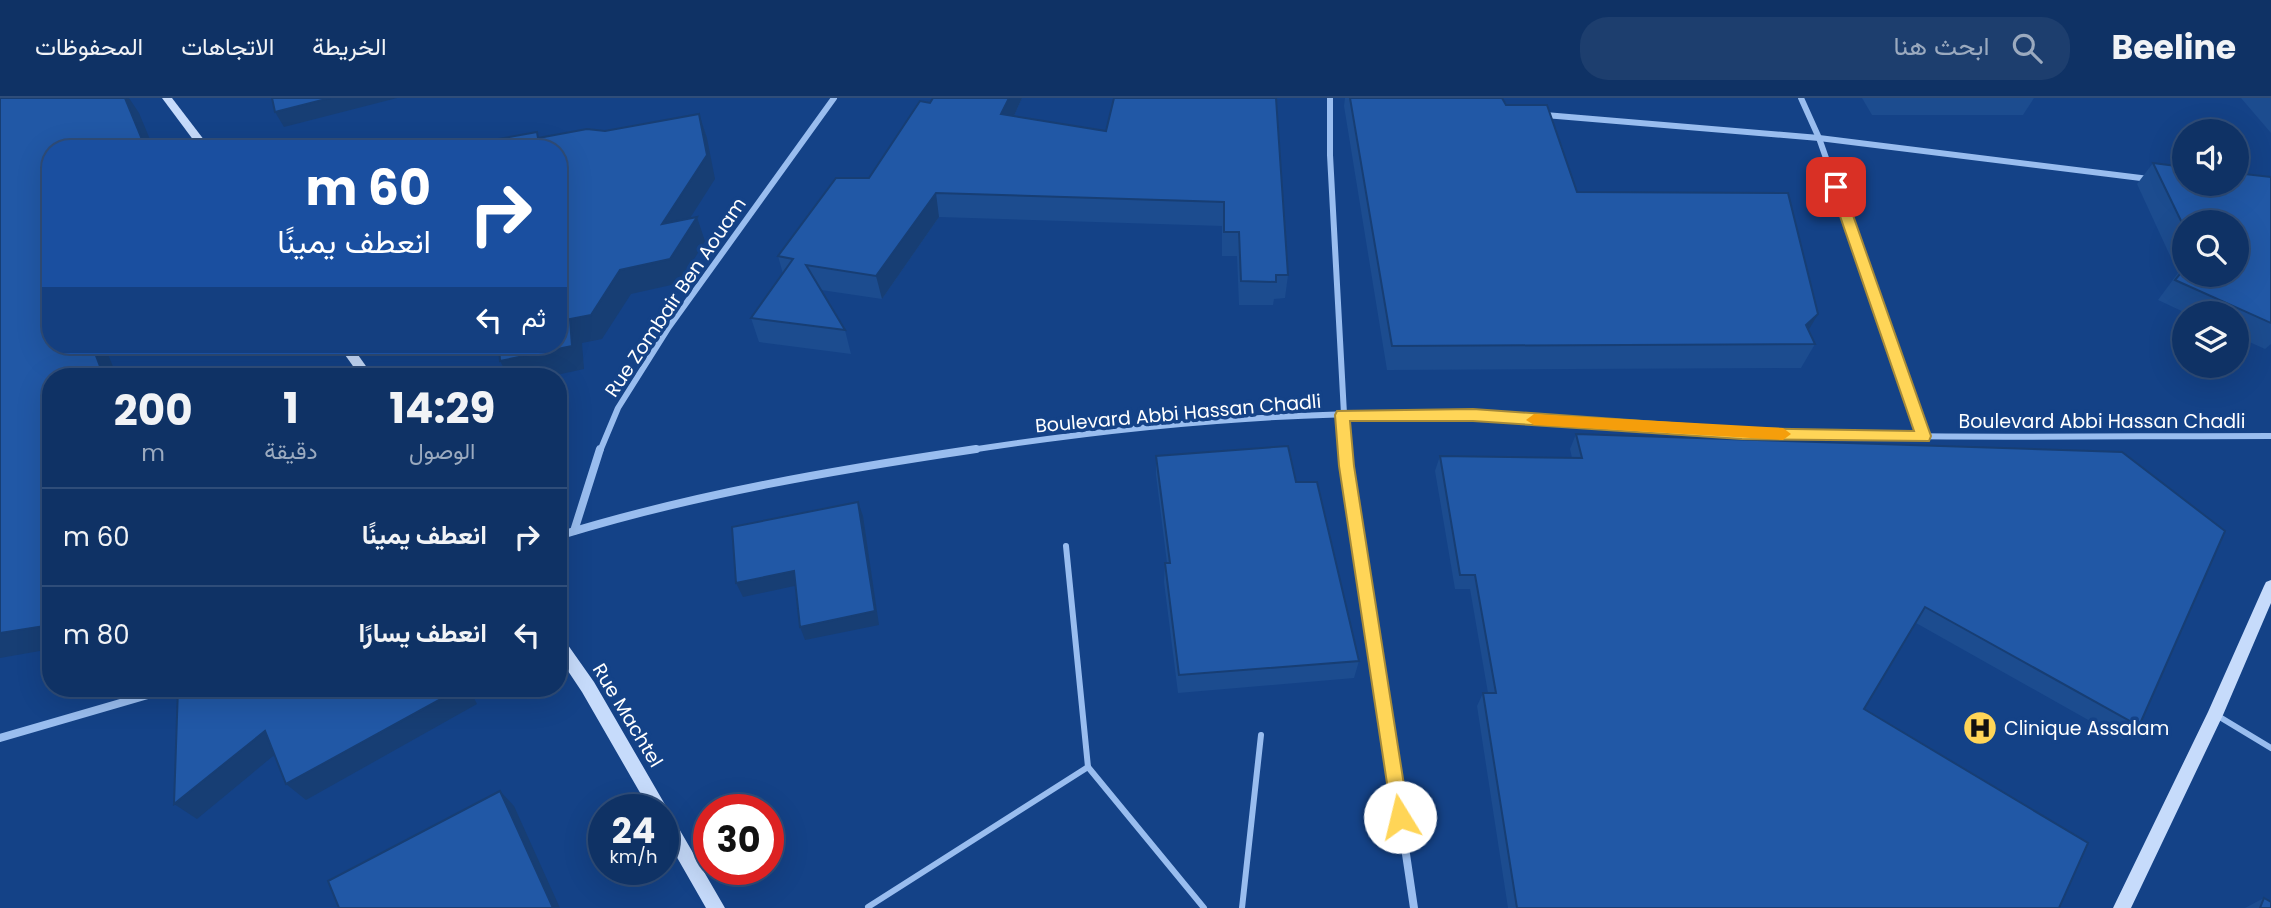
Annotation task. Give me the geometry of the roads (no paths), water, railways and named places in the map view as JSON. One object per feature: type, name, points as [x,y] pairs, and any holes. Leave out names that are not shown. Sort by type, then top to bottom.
[{"type":"main road","points":[[167,98],[199,140]]},
{"type":"main road","points":[[351,354],[362,368]]},
{"type":"main road","points":[[2122,908],[2215,715],[2271,586]]},
{"type":"main road","name":"Rue Machtel","points":[[567,656],[588,687],[650,794]]},
{"type":"main road","points":[[679,844],[716,908]]},
{"type":"street","name":"Rue Zombair Ben Aouam","points":[[574,531],[596,459],[618,408],[669,327],[834,98]]},
{"type":"street","points":[[1330,98],[1330,155],[1346,466],[1414,908]]},
{"type":"street","points":[[1801,98],[1819,138],[1923,436]]},
{"type":"street","points":[[1532,114],[1819,138],[2157,180]]},
{"type":"street","name":"Boulevard Abbi Hassan Chadli","points":[[567,533],[794,480],[937,454],[1100,432],[1209,422],[1342,415],[1473,415],[1742,433],[2271,436]]},
{"type":"street","points":[[0,738],[141,697]]},
{"type":"lane","points":[[1066,546],[1088,767],[1204,908]]},
{"type":"lane","points":[[2215,715],[2271,748]]},
{"type":"lane","points":[[1242,908],[1261,735]]},
{"type":"lane","points":[[868,907],[1088,767]]},
{"type":"place","name":"Clinique Assalam","points":[[1980,728]]}]
